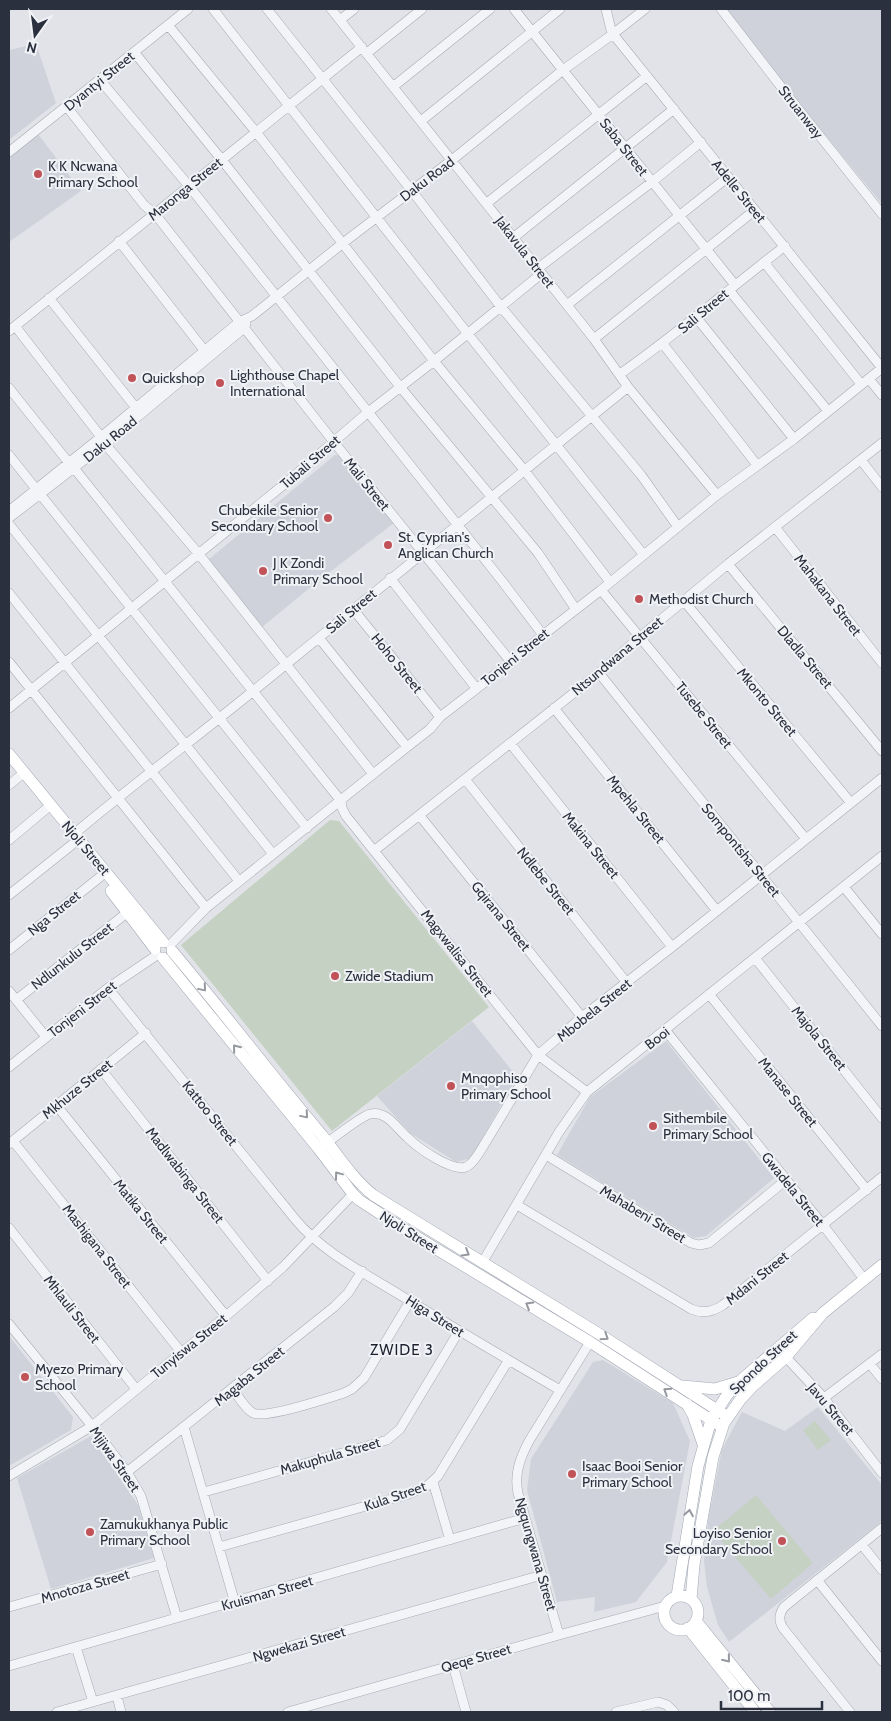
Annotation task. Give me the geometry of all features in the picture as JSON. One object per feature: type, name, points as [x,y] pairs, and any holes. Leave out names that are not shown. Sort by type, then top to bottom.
[{"type":"main road","name":"Njoli Street","points":[[9,754],[353,1194],[382,1216],[590,1342],[686,1404],[714,1415]]},
{"type":"main road","name":"Njoli Street","points":[[9,762],[46,809],[74,838],[100,877],[128,912],[217,1005],[361,1185],[373,1196],[596,1332],[678,1385],[725,1422]]},
{"type":"main road","name":"Spondo Street","points":[[677,1596],[687,1527],[703,1444],[714,1415],[740,1381],[804,1325],[823,1313],[882,1264]]},
{"type":"main road","name":"Spondo Street","points":[[691,1599],[694,1565],[713,1457],[725,1422],[753,1386],[786,1356],[823,1313]]},
{"type":"main road","points":[[678,1385],[714,1389],[740,1381]]},
{"type":"main road","points":[[686,1404],[693,1415],[703,1444]]},
{"type":"main road","points":[[677,1596],[691,1599],[698,1609],[692,1625],[680,1630],[669,1625],[664,1618],[665,1606],[669,1600],[677,1596]]},
{"type":"main road","points":[[692,1625],[755,1712]]},
{"type":"main road","points":[[692,1625],[770,1712]]},
{"type":"street","name":"Dyantyi Street","points":[[9,152],[188,9]]},
{"type":"street","points":[[213,9],[643,554]]},
{"type":"street","points":[[267,9],[412,191],[501,308],[640,475],[678,527]]},
{"type":"street","name":"Jakavula Street","points":[[331,9],[594,339],[628,387],[717,495]]},
{"type":"street","points":[[340,20],[354,9]]},
{"type":"street","name":"Maronga Street","points":[[12,329],[322,79],[422,9]]},
{"type":"street","points":[[394,86],[490,9]]},
{"type":"street","name":"Saba Street","points":[[514,9],[706,248],[732,287],[828,411]]},
{"type":"street","points":[[421,121],[560,9]]},
{"type":"street","name":"Adelle Street","points":[[606,9],[612,32],[882,368]]},
{"type":"street","name":"Daku Road","points":[[9,518],[252,316],[601,42],[637,9]]},
{"type":"street","name":"Daku Road","points":[[612,32],[645,9]]},
{"type":"street","name":"Struanway","points":[[721,9],[882,214]]},
{"type":"street","points":[[168,25],[256,132],[434,362],[525,471],[610,582]]},
{"type":"street","points":[[134,52],[310,271],[400,388],[538,553],[575,608]]},
{"type":"street","points":[[487,203],[647,76]]},
{"type":"street","points":[[100,80],[189,186],[543,635]]},
{"type":"street","name":"Mali Street","points":[[67,107],[144,205],[155,214],[333,441],[511,662]]},
{"type":"street","points":[[513,238],[674,109]]},
{"type":"street","name":"Tubali Street","points":[[9,708],[287,482],[333,441],[501,308],[539,272],[701,142]]},
{"type":"street","points":[[567,305],[728,177]]},
{"type":"street","points":[[594,339],[755,210]]},
{"type":"street","points":[[119,241],[204,350]]},
{"type":"street","name":"Sali Street","points":[[620,374],[663,344],[784,246]]},
{"type":"street","points":[[764,262],[861,384]]},
{"type":"street","points":[[49,298],[136,408]]},
{"type":"street","points":[[696,317],[794,439]]},
{"type":"street","name":"Daku Road","points":[[103,441],[136,408],[204,350],[241,325]]},
{"type":"street","points":[[12,329],[103,441],[198,553],[374,774]]},
{"type":"street","points":[[663,344],[757,465]]},
{"type":"street","name":"Tonjeni Street","points":[[9,1067],[108,988],[163,950],[206,908],[408,747],[430,729],[440,717],[511,662],[575,608],[601,590],[717,495],[794,439],[882,368]]},
{"type":"street","points":[[869,379],[882,395]]},
{"type":"street","name":"Sali Street","points":[[9,895],[118,798],[252,692],[390,578],[493,498],[556,444],[628,387]]},
{"type":"street","name":"Magxwalisa Street","points":[[9,388],[341,801],[346,816],[538,1055],[587,1092]]},
{"type":"street","name":"Ntsundwana Street","points":[[375,850],[599,673],[728,564],[882,443]]},
{"type":"street","points":[[9,456],[307,828]]},
{"type":"street","points":[[861,460],[882,487]]},
{"type":"street","name":"Daku Road","points":[[9,511],[38,492]]},
{"type":"street","points":[[9,524],[273,854]]},
{"type":"street","name":"Mahakana Street","points":[[775,527],[882,663]]},
{"type":"street","name":"Dladla Street","points":[[728,564],[882,751]]},
{"type":"street","points":[[390,578],[476,688]]},
{"type":"street","name":"Tusebe Street","points":[[601,590],[806,839]]},
{"type":"street","points":[[9,593],[239,881]]},
{"type":"street","name":"Mkonto Street","points":[[684,601],[851,803]]},
{"type":"street","name":"Hoho Street","points":[[353,609],[440,717]]},
{"type":"street","points":[[318,638],[408,747]]},
{"type":"street","points":[[9,662],[206,908]]},
{"type":"street","name":"Sompontsha Street","points":[[599,673],[882,1026]]},
{"type":"street","name":"Mpehla Street","points":[[554,708],[717,911]]},
{"type":"street","name":"Makina Street","points":[[510,743],[672,947]]},
{"type":"street","points":[[9,785],[20,776]]},
{"type":"street","name":"Mbobela Street","points":[[328,1142],[365,1116],[383,1115],[408,1139],[446,1163],[457,1168],[467,1167],[481,1150],[538,1055],[582,1017],[882,778]]},
{"type":"street","name":"Ndlebe Street","points":[[465,779],[627,983]]},
{"type":"street","points":[[9,840],[46,809]]},
{"type":"street","name":"Gqirana Street","points":[[420,816],[582,1017]]},
{"type":"street","name":"Booi","points":[[482,1263],[569,1116],[587,1092],[882,856]]},
{"type":"street","name":"Nga Street","points":[[9,950],[100,877]]},
{"type":"street","points":[[844,887],[882,934]]},
{"type":"street","name":"Ndlunkulu Street","points":[[16,1000],[128,912]]},
{"type":"street","name":"Majola Street","points":[[755,958],[882,1118]]},
{"type":"street","name":"Kattoo Street","points":[[108,988],[312,1238]]},
{"type":"street","points":[[9,990],[46,1037]]},
{"type":"street","name":"Manase Street","points":[[710,994],[866,1190]]},
{"type":"street","name":"Gwadela Street","points":[[666,1030],[823,1225],[864,1279]]},
{"type":"street","name":"Mkhuze Street","points":[[11,1143],[146,1033]]},
{"type":"street","name":"Madlwabinga Street","points":[[101,1069],[268,1280]]},
{"type":"street","name":"Matika Street","points":[[57,1106],[226,1316]]},
{"type":"street","name":"Mashigana Street","points":[[11,1143],[181,1352]]},
{"type":"street","name":"Mahabeni Street","points":[[546,1155],[690,1243],[699,1245],[709,1243],[786,1180]]},
{"type":"street","name":"Mdani Street","points":[[517,1205],[697,1312],[716,1310],[882,1177]]},
{"type":"street","name":"Tunyiswa Street","points":[[9,1476],[92,1426],[268,1280],[312,1238],[353,1194]]},
{"type":"street","name":"Mhlauli Street","points":[[9,1228],[136,1389]]},
{"type":"street","name":"Higa Street","points":[[312,1238],[362,1272],[508,1361],[560,1390]]},
{"type":"street","name":"Magaba Street","points":[[127,1472],[341,1301],[362,1272]]},
{"type":"street","points":[[233,1389],[251,1411],[259,1414],[273,1413],[352,1389],[364,1378],[410,1301]]},
{"type":"street","name":"Mjijwa Street","points":[[9,1324],[92,1426],[127,1472],[141,1496],[177,1618]]},
{"type":"street","name":"Makuphula Street","points":[[204,1492],[367,1446],[393,1436],[405,1422],[459,1331]]},
{"type":"street","name":"Ngqungwana Street","points":[[559,1635],[517,1487],[519,1465],[529,1441],[590,1342]]},
{"type":"street","name":"Javu Street","points":[[778,1347],[824,1398],[882,1473]]},
{"type":"street","points":[[824,1398],[882,1354]]},
{"type":"street","name":"Kula Street","points":[[219,1547],[409,1494],[427,1486],[438,1476],[508,1361]]},
{"type":"street","points":[[870,1364],[882,1379]]},
{"type":"street","points":[[184,1427],[235,1602]]},
{"type":"street","points":[[433,1482],[450,1540]]},
{"type":"street","name":"Kruisman Street","points":[[9,1666],[525,1518]]},
{"type":"street","points":[[850,1712],[781,1624],[780,1612],[882,1528]]},
{"type":"street","points":[[862,1545],[882,1570]]},
{"type":"street","name":"Mnotoza Street","points":[[9,1607],[162,1564]]},
{"type":"street","name":"Ngwekazi Street","points":[[57,1712],[542,1575]]},
{"type":"street","points":[[817,1580],[882,1661]]},
{"type":"street","name":"Qeqe Street","points":[[288,1712],[665,1606]]},
{"type":"street","points":[[76,1647],[93,1702]]},
{"type":"street","points":[[453,1665],[466,1712]]},
{"type":"street","points":[[117,1696],[121,1712]]},
{"type":"street","points":[[616,1712],[658,1702],[667,1705],[674,1712]]},
{"type":"shaded area","points":[[725,9],[882,9],[882,204],[765,61]]},
{"type":"shaded area","points":[[36,44],[56,103],[9,140],[9,50]]},
{"type":"shaded area","name":"K K Ncwana Primary School","points":[[38,134],[81,191],[9,242],[9,157]]},
{"type":"shaded area","points":[[335,455],[342,456],[394,523],[318,581],[261,628],[208,560]]},
{"type":"shaded area","name":"Mnqophiso Primary School","points":[[472,1021],[517,1077],[471,1158],[456,1162],[410,1133],[377,1096]]},
{"type":"shaded area","name":"Sithembile Primary School","points":[[666,1041],[774,1178],[706,1236],[694,1238],[557,1155],[590,1097]]},
{"type":"shaded area","name":"Myezo Primary School","points":[[9,1336],[73,1417],[71,1430],[9,1466]]},
{"type":"shaded area","points":[[603,1360],[673,1403],[690,1441],[667,1562],[636,1602],[594,1612],[595,1597],[557,1602],[527,1490],[531,1459],[593,1362]]},
{"type":"shaded area","name":"Loyiso Senior Secondary School","points":[[818,1407],[882,1485],[882,1521],[729,1642],[718,1625],[707,1587],[704,1561],[709,1515],[722,1449],[742,1412],[785,1431]]},
{"type":"shaded area","name":"Zamukukhanya Public Primary School","points":[[91,1436],[138,1505],[154,1558],[51,1589],[17,1478]]},
{"type":"green space","name":"Zwide Stadium","points":[[330,820],[339,821],[489,1007],[332,1131],[181,945]]},
{"type":"green space","points":[[815,1421],[831,1440],[818,1450],[803,1430]]},
{"type":"green space","points":[[756,1495],[813,1563],[771,1599],[713,1531]]},
{"type":"place","name":"K K Ncwana Primary School","points":[[38,174]]},
{"type":"place","name":"Quickshop","points":[[132,378]]},
{"type":"place","name":"Lighthouse Chapel International","points":[[220,383]]},
{"type":"place","name":"Chubekile Senior Secondary School","points":[[328,518]]},
{"type":"place","name":"St. Cyprian's Anglican Church","points":[[388,545]]},
{"type":"place","name":"J K Zondi Primary School","points":[[263,571]]},
{"type":"place","name":"Methodist Church","points":[[639,599]]},
{"type":"place","name":"Zwide Stadium","points":[[335,976]]},
{"type":"place","name":"Mnqophiso Primary School","points":[[451,1086]]},
{"type":"place","name":"Sithembile Primary School","points":[[653,1126]]},
{"type":"place","name":"Myezo Primary School","points":[[25,1377]]},
{"type":"place","name":"Isaac Booi Senior Primary School","points":[[572,1474]]},
{"type":"place","name":"Zamukukhanya Public Primary School","points":[[90,1532]]},
{"type":"place","name":"Loyiso Senior Secondary School","points":[[782,1541]]},
{"type":"district","name":"ZWIDE 3","points":[[402,1350]]}]
